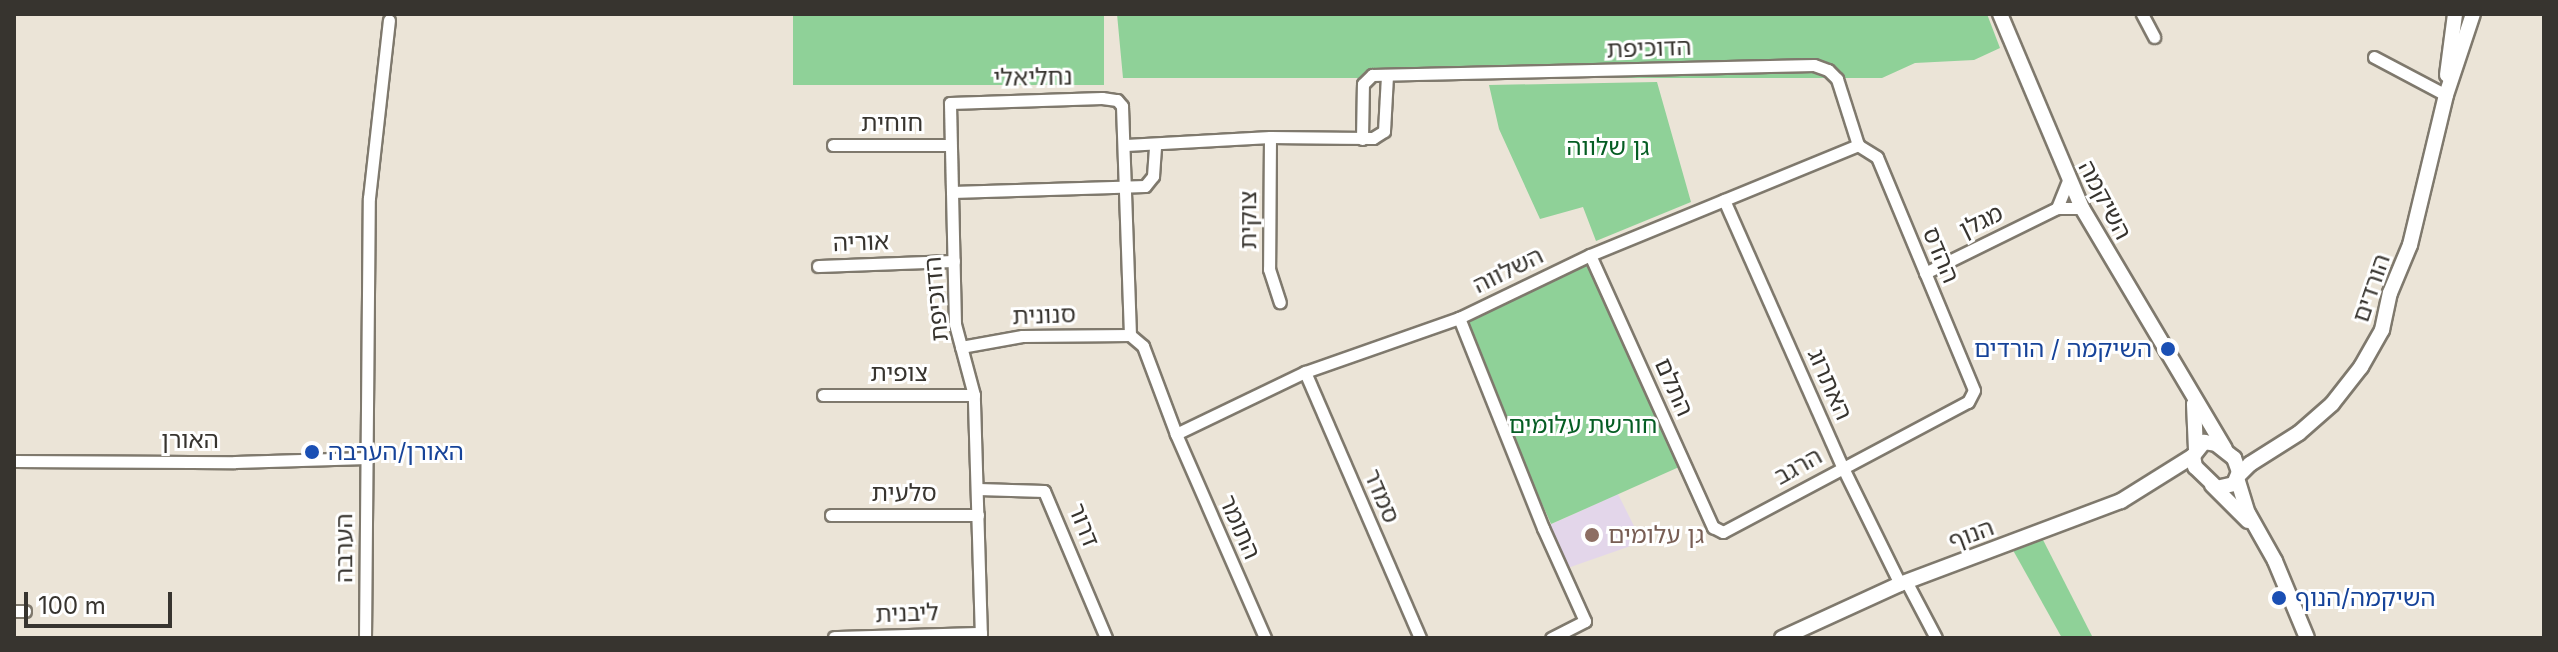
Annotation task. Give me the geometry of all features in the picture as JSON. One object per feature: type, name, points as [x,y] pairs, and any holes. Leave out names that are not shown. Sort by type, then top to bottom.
[{"type":"street","name":"השיקמה","points":[[2000,14],[2082,208],[2228,452]]},
{"type":"street","points":[[2142,14],[2154,37]]},
{"type":"street","name":"הורדים","points":[[2446,95],[2448,49],[2455,14]]},
{"type":"street","name":"הורדים","points":[[2238,477],[2299,433],[2332,404],[2361,367],[2382,330],[2390,293],[2410,245],[2446,95],[2473,14]]},
{"type":"street","name":"הערבה","points":[[365,638],[369,198],[389,20]]},
{"type":"street","points":[[2374,57],[2446,95]]},
{"type":"street","name":"הדוכיפת","points":[[1387,75],[1814,65],[1828,70],[1837,79],[1858,145]]},
{"type":"street","points":[[1130,335],[1126,145],[1155,146],[1270,137],[1362,139],[1373,138],[1384,131],[1387,75],[1372,75],[1363,84],[1362,139]]},
{"type":"street","name":"נחליאלי","points":[[950,103],[1117,100],[1124,116],[1126,145]]},
{"type":"street","name":"הדוכיפת","points":[[950,103],[955,324],[974,395],[981,635]]},
{"type":"street","name":"צוקית","points":[[1270,137],[1269,269],[1280,302]]},
{"type":"street","name":"חוחית","points":[[833,145],[950,145]]},
{"type":"street","name":"השלווה","points":[[1176,434],[1305,372],[1459,318],[1590,255],[1858,145]]},
{"type":"street","name":"ההדס","points":[[1858,145],[1877,157],[1974,390]]},
{"type":"street","points":[[952,192],[1126,186],[1151,182],[1155,146]]},
{"type":"street","points":[[2057,208],[2069,179]]},
{"type":"street","name":"האתרוג","points":[[1724,200],[1842,466],[1936,638]]},
{"type":"street","name":"מגלן","points":[[1925,273],[2057,208],[2082,208]]},
{"type":"street","name":"התלם","points":[[1590,255],[1713,527],[1723,532]]},
{"type":"street","name":"אוריה","points":[[818,266],[954,261]]},
{"type":"street","points":[[1459,318],[1543,528],[1585,621],[1551,638]]},
{"type":"street","name":"סנונית","points":[[961,347],[1022,336],[1130,335]]},
{"type":"street","name":"התומר","points":[[1130,335],[1143,346],[1176,434],[1265,638]]},
{"type":"street","name":"סמדר","points":[[1305,372],[1420,638]]},
{"type":"street","name":"הרגב","points":[[1723,532],[1842,466],[1968,402],[1974,390]]},
{"type":"street","name":"צופית","points":[[823,395],[974,395]]},
{"type":"street","points":[[2192,396],[2197,426],[2194,453],[2198,471]]},
{"type":"street","points":[[2194,453],[2210,442],[2228,452],[2239,466],[2243,501],[2275,561],[2307,638]]},
{"type":"street","points":[[2228,452],[2267,454]]},
{"type":"street","name":"הנוף","points":[[1782,638],[1903,582],[2121,501],[2175,470],[2194,453]]},
{"type":"street","name":"האורן","points":[[14,461],[235,462],[367,458]]},
{"type":"street","points":[[2175,470],[2189,468],[2198,471],[2257,530]]},
{"type":"street","points":[[2212,485],[2228,487],[2238,477]]},
{"type":"street","name":"דרור","points":[[978,489],[1044,491],[1106,638]]},
{"type":"street","name":"סלעית","points":[[831,515],[978,515]]},
{"type":"street","name":"ליבנית","points":[[834,637],[981,635]]},
{"type":"shaded area","name":"גן עלומים","points":[[1618,494],[1642,542],[1562,570],[1543,528]]},
{"type":"green space","points":[[793,14],[1104,14],[1104,85],[793,85]]},
{"type":"green space","points":[[1117,14],[1987,14],[2000,48],[1974,60],[1915,63],[1882,78],[1123,78]]},
{"type":"green space","name":"גן שלווה","points":[[1657,82],[1691,202],[1596,241],[1583,207],[1540,219],[1499,129],[1489,85]]},
{"type":"green space","name":"חורשת עלומים","points":[[1590,255],[1684,465],[1551,524],[1458,314]]},
{"type":"green space","points":[[2039,532],[2093,638],[2062,638],[2009,543]]},
{"type":"place","name":"השיקמה / הורדים","points":[[2168,349]]},
{"type":"place","name":"האורן/הערבה","points":[[312,452]]},
{"type":"place","name":"גן עלומים","points":[[1592,535]]},
{"type":"place","name":"השיקמה/הנוף","points":[[2279,598]]}]
